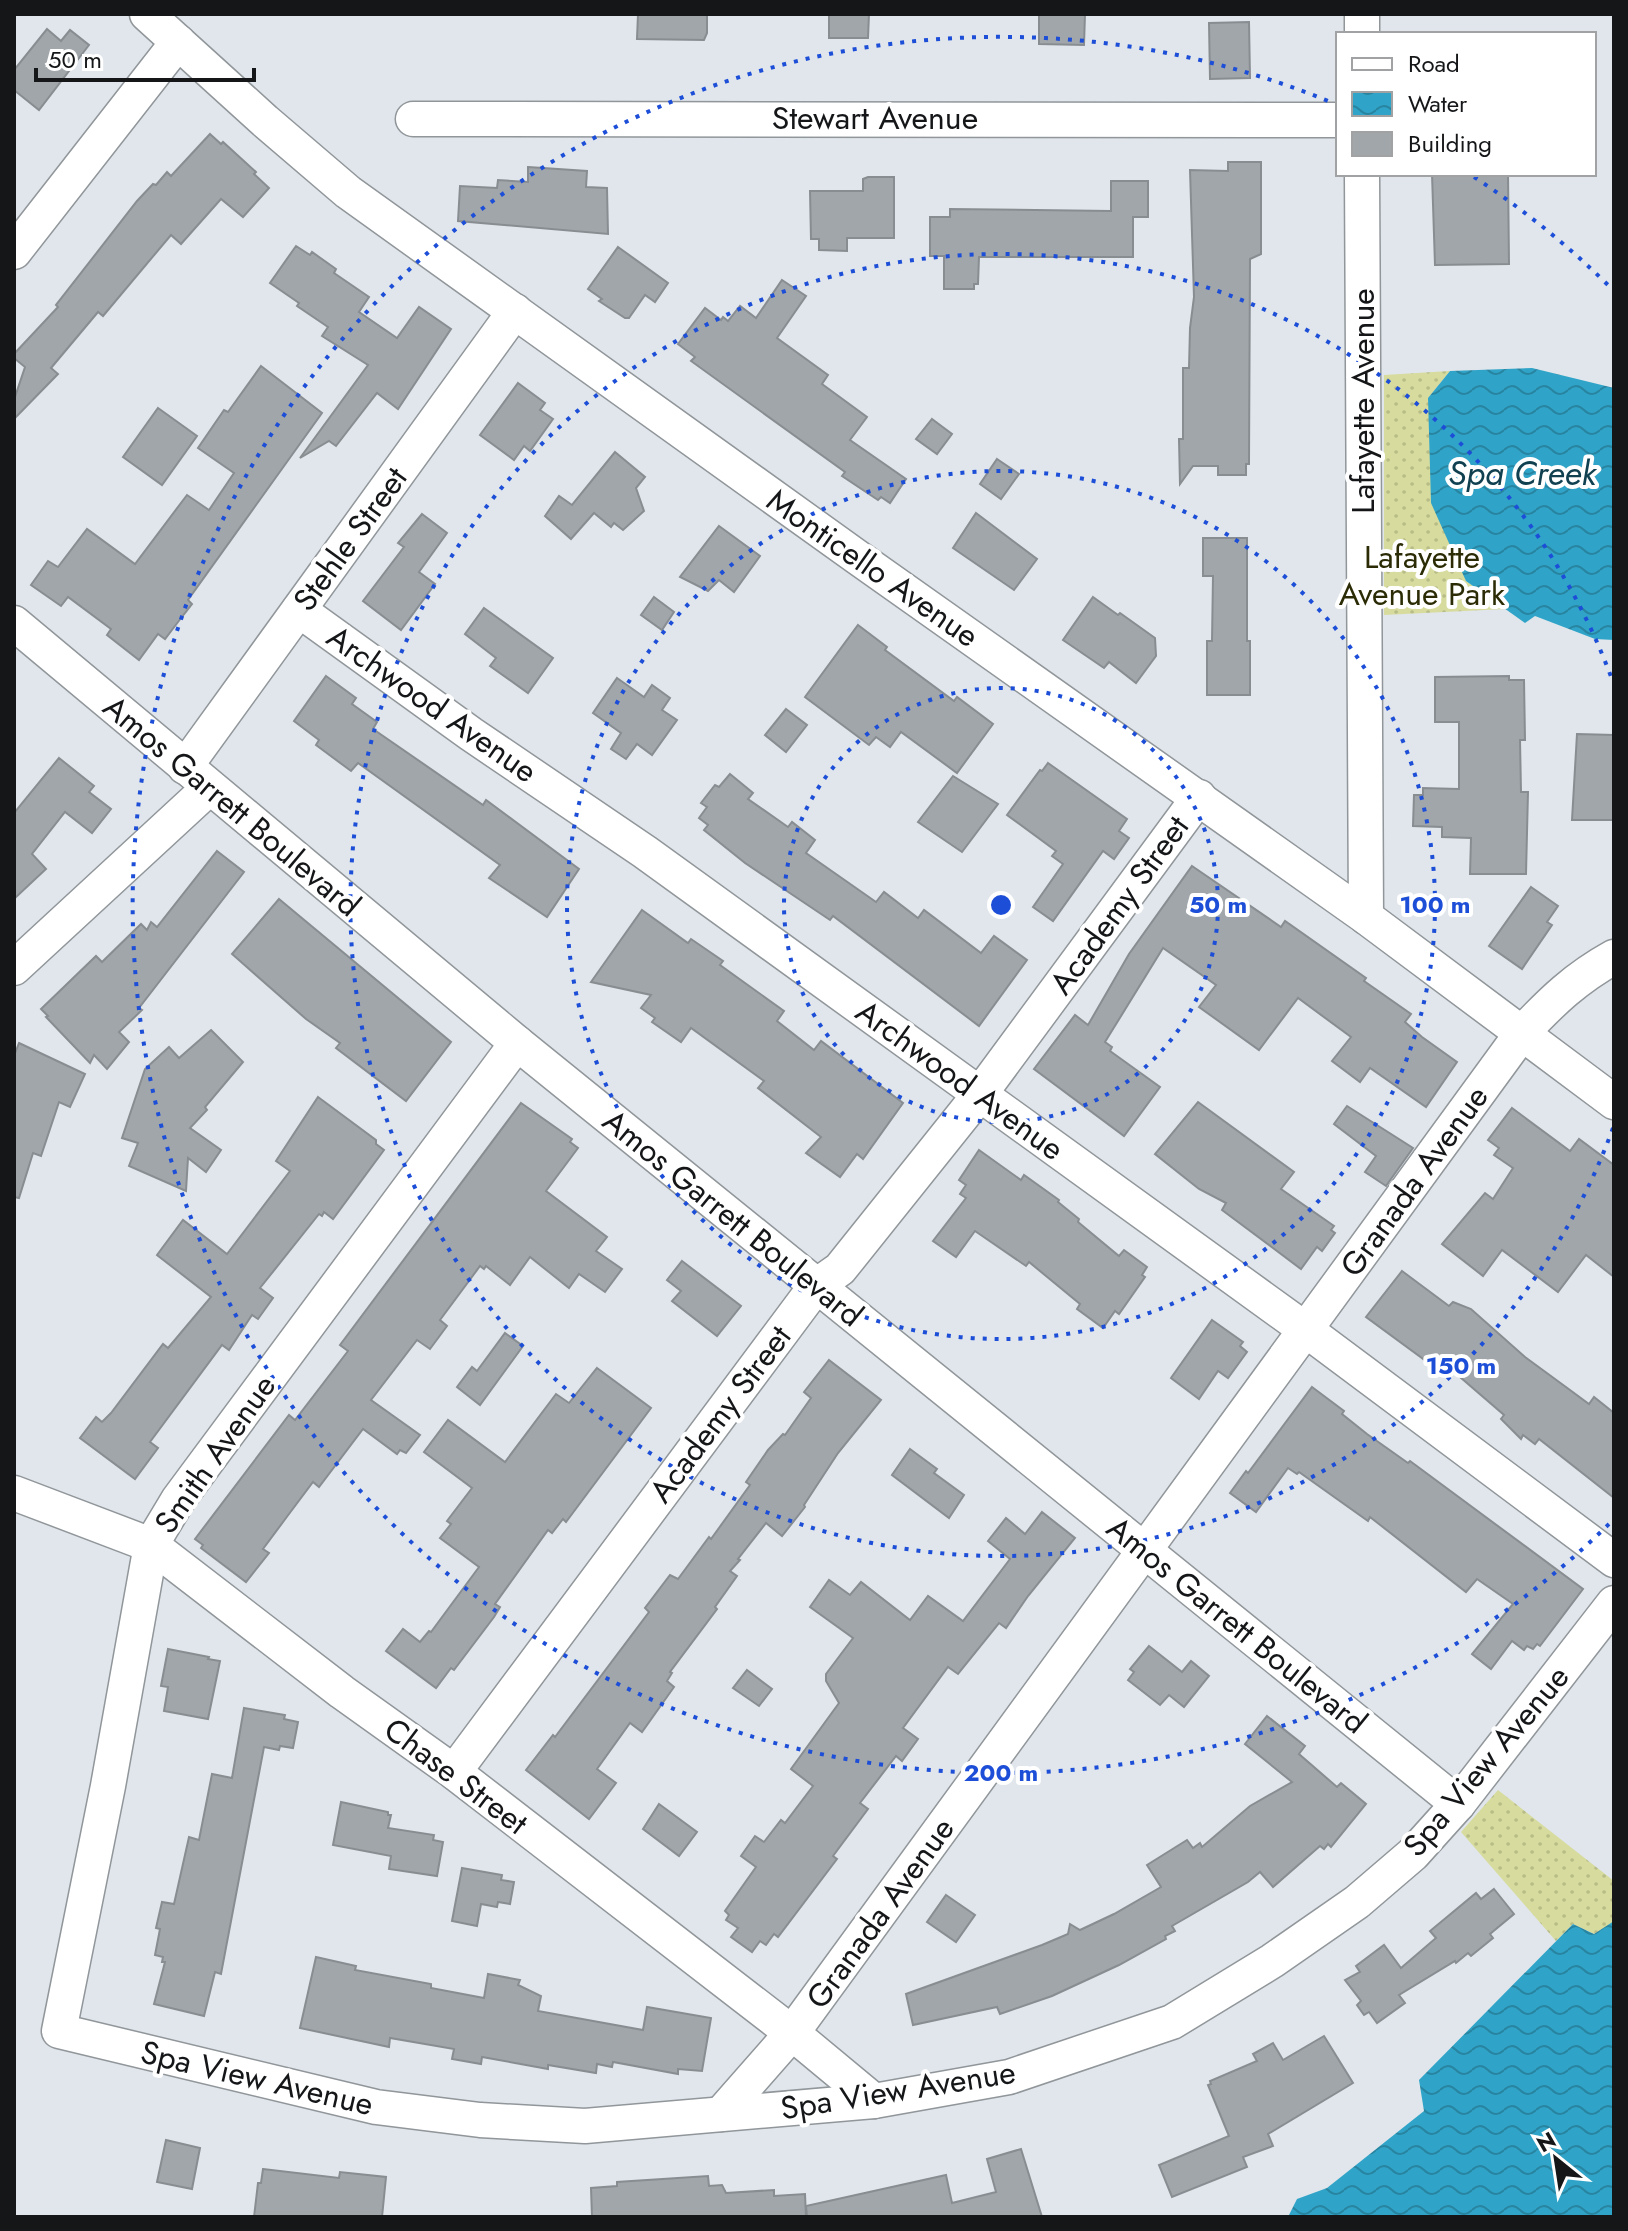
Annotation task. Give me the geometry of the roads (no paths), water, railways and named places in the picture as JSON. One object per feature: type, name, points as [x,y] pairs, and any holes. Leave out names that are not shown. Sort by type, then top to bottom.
[{"type":"street","name":"Monticello Avenue","points":[[147,14],[348,192],[1366,917],[1614,1102]]},
{"type":"street","points":[[14,252],[178,42]]},
{"type":"street","name":"Stewart Avenue","points":[[413,119],[1336,120]]},
{"type":"street","name":"Lafayette Avenue","points":[[1362,176],[1366,917]]},
{"type":"street","name":"Stehle Street","points":[[14,968],[197,777],[299,610],[515,311]]},
{"type":"street","name":"Archwood Avenue","points":[[299,610],[471,734],[645,852],[980,1094],[1306,1330],[1614,1560]]},
{"type":"street","name":"Amos Garrett Boulevard","points":[[14,623],[517,1043],[1458,1804]]},
{"type":"street","name":"Academy Street","points":[[454,1772],[816,1286],[840,1269],[980,1094],[1199,797]]},
{"type":"street","name":"Granada Avenue","points":[[721,2114],[792,2033],[1522,1033],[1551,1001],[1583,974],[1614,957]]},
{"type":"street","name":"Smith Avenue","points":[[59,2031],[108,1786],[151,1545],[178,1500],[517,1043]]},
{"type":"street","name":"Chase Street","points":[[14,1493],[151,1545],[342,1692],[454,1772],[792,2033],[874,2101]]},
{"type":"street","name":"Spa View Avenue","points":[[59,2031],[376,2107],[480,2120],[585,2126],[874,2101],[1009,2077],[1172,2022],[1272,1961],[1357,1902],[1413,1854],[1458,1804],[1614,1603]]},
{"type":"water","name":"Spa Creek","points":[[1532,368],[1614,388],[1614,640],[1595,639],[1535,616],[1525,623],[1466,581],[1431,503],[1428,398],[1450,371]]},
{"type":"water","points":[[1614,1921],[1614,2217],[1288,2217],[1297,2199],[1327,2188],[1424,2111],[1419,2080],[1573,1924],[1594,1934]]},
{"type":"park label","name":"Lafayette Avenue Park","points":[[1422,576]]}]
